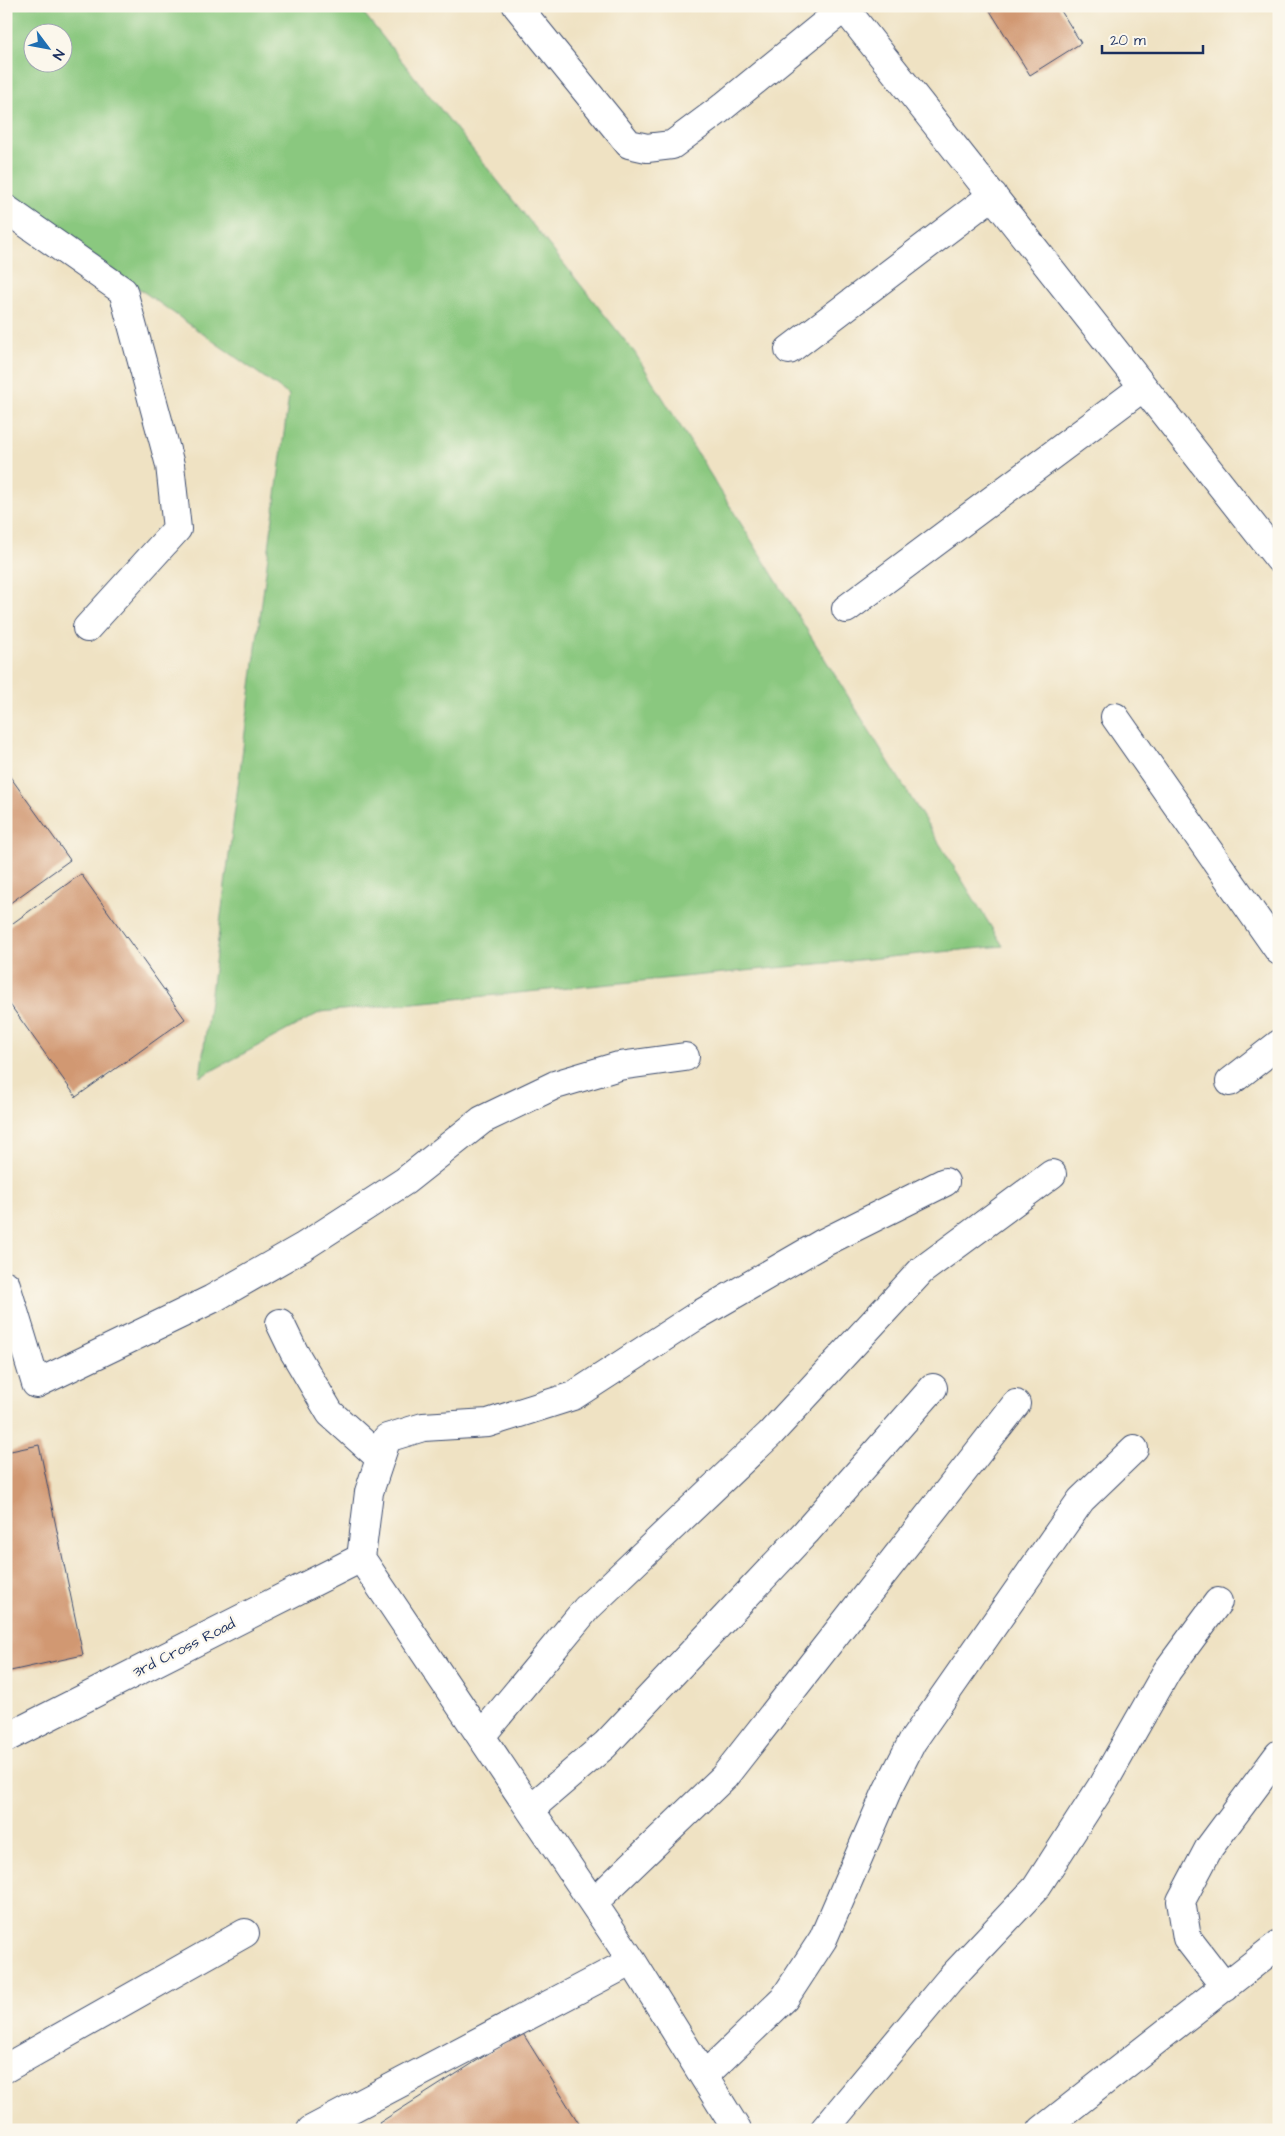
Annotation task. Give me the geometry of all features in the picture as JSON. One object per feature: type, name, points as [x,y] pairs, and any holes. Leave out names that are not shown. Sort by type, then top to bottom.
[{"type":"street","points":[[517,6],[630,144],[648,148],[672,145],[720,110],[844,7],[993,195],[1142,388],[1279,559]]},
{"type":"street","points":[[789,350],[993,195]]},
{"type":"street","points":[[6,209],[123,291],[170,465],[177,529],[87,628]]},
{"type":"street","points":[[846,609],[1142,388]]},
{"type":"street","points":[[1115,717],[1279,951]]},
{"type":"street","points":[[1230,1082],[1279,1044]]},
{"type":"street","points":[[6,1285],[36,1384],[212,1299],[303,1247],[406,1181],[482,1120],[556,1085],[610,1068],[685,1057]]},
{"type":"street","points":[[481,1736],[586,1608],[770,1434],[921,1272],[1052,1174]]},
{"type":"street","points":[[737,2130],[594,1902],[362,1558],[370,1492],[387,1438],[422,1427],[488,1423],[573,1396],[695,1317],[796,1258],[945,1182]]},
{"type":"street","points":[[280,1323],[294,1352],[330,1413],[380,1458]]},
{"type":"street","points":[[530,1809],[606,1744],[806,1532],[933,1388]]},
{"type":"street","points":[[594,1902],[724,1777],[1016,1404]]},
{"type":"street","points":[[704,2076],[784,1999],[823,1939],[887,1792],[912,1742],[1081,1500],[1134,1449]]},
{"type":"street","name":"3rd Cross Road","points":[[6,1738],[362,1558]]},
{"type":"street","points":[[824,2130],[948,1980],[1036,1888],[1103,1784],[1167,1671],[1218,1602]]},
{"type":"street","points":[[1225,1987],[1187,1938],[1181,1901],[1209,1848],[1279,1754]]},
{"type":"street","points":[[6,2068],[245,1932]]},
{"type":"street","points":[[1042,2130],[1279,1944]]},
{"type":"street","points":[[311,2130],[632,1960]]},
{"type":"green space","points":[[6,6],[358,6],[635,353],[1003,946],[321,1012],[200,1077],[289,395],[6,194]]},
{"type":"building","points":[[987,6],[1058,6],[1081,43],[1030,75]]},
{"type":"building","points":[[6,771],[70,860],[6,906]]},
{"type":"building","points":[[81,874],[185,1019],[76,1097],[6,999],[6,928]]},
{"type":"building","points":[[39,1445],[83,1655],[6,1672],[6,1452]]},
{"type":"building","points":[[522,2032],[583,2130],[383,2130],[379,2123]]}]
